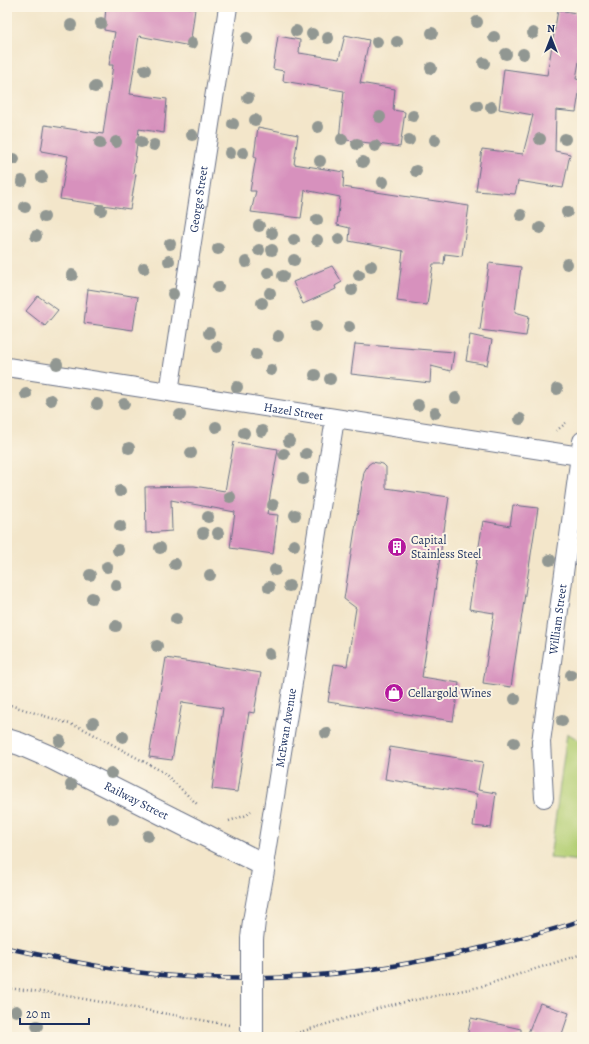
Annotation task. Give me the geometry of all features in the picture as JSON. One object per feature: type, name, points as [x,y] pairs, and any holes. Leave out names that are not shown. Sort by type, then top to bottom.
[{"type":"street","name":"George Street","points":[[169,392],[228,7]]},
{"type":"street","name":"Hazel Street","points":[[7,367],[335,419],[581,448]]},
{"type":"street","name":"McEwan Avenue","points":[[252,1027],[253,928],[335,419]]},
{"type":"street","name":"William Street","points":[[544,798],[541,742],[581,448]]},
{"type":"street","name":"Railway Street","points":[[7,740],[50,757],[264,866]]},
{"type":"path","points":[[553,433],[566,423]]},
{"type":"path","points":[[7,704],[82,728],[163,772],[200,806]]},
{"type":"path","points":[[224,821],[247,815],[254,808]]},
{"type":"path","points":[[284,1037],[386,1006],[479,987],[582,954]]},
{"type":"path","points":[[7,988],[51,993],[227,1023],[232,1028]]},
{"type":"green space","points":[[567,733],[582,742],[582,861],[550,858]]},
{"type":"building","points":[[106,7],[184,7],[195,9],[190,46],[139,36],[130,94],[167,99],[164,133],[139,129],[133,173],[136,174],[130,209],[60,199],[68,156],[41,151],[45,125],[103,134],[113,65],[109,65],[115,32],[104,30]]},
{"type":"building","points":[[558,10],[582,14],[582,44],[576,79],[581,80],[576,112],[556,110],[555,151],[570,154],[563,188],[518,181],[515,194],[476,191],[482,149],[523,154],[533,115],[499,109],[504,69],[547,75]]},
{"type":"building","points":[[345,35],[369,40],[360,83],[395,89],[393,110],[405,112],[400,147],[339,139],[344,91],[283,81],[284,71],[273,69],[278,36],[300,40],[299,53],[339,59]]},
{"type":"building","points":[[258,127],[298,135],[294,164],[344,172],[343,187],[469,206],[462,256],[445,254],[444,264],[433,264],[427,305],[397,301],[403,251],[349,241],[350,228],[337,225],[340,197],[305,190],[301,218],[251,212],[256,191],[250,191],[256,157],[254,156]]},
{"type":"building","points":[[489,263],[521,267],[515,312],[529,316],[526,336],[480,330]]},
{"type":"building","points":[[332,266],[342,282],[335,286],[336,289],[303,304],[293,282]]},
{"type":"building","points":[[88,289],[138,297],[133,330],[84,323]]},
{"type":"building","points":[[38,296],[58,310],[45,326],[26,311]]},
{"type":"building","points":[[470,335],[492,340],[487,365],[466,361]]},
{"type":"building","points":[[355,344],[454,352],[451,371],[431,366],[430,383],[351,374]]},
{"type":"building","points":[[234,442],[278,449],[267,514],[278,515],[273,554],[230,548],[235,512],[171,500],[172,531],[146,533],[145,487],[194,486],[225,491]]},
{"type":"building","name":"Capital Stainless Steel","points":[[372,462],[383,464],[386,467],[386,488],[449,497],[422,677],[459,683],[453,721],[328,702],[334,664],[347,666],[356,608],[344,599],[364,472],[368,465]]},
{"type":"building","points":[[513,505],[538,508],[511,687],[483,683],[494,613],[469,609],[483,521],[510,526]]},
{"type":"building","points":[[166,658],[261,673],[254,713],[249,712],[237,792],[212,789],[223,708],[182,702],[172,760],[149,757]]},
{"type":"building","points":[[390,747],[483,762],[478,790],[496,793],[491,828],[473,826],[477,794],[385,779]]},
{"type":"building","points":[[540,1003],[569,1013],[561,1037],[541,1037],[528,1033]]},
{"type":"building","points":[[471,1018],[521,1029],[521,1037],[467,1037]]},
{"type":"railway","points":[[7,948],[135,972],[224,978],[313,976],[358,971],[446,956],[548,931],[582,920]]},
{"type":"place","name":"Capital Stainless Steel","points":[[397,547]]},
{"type":"place","name":"Cellargold Wines","points":[[394,693]]}]
